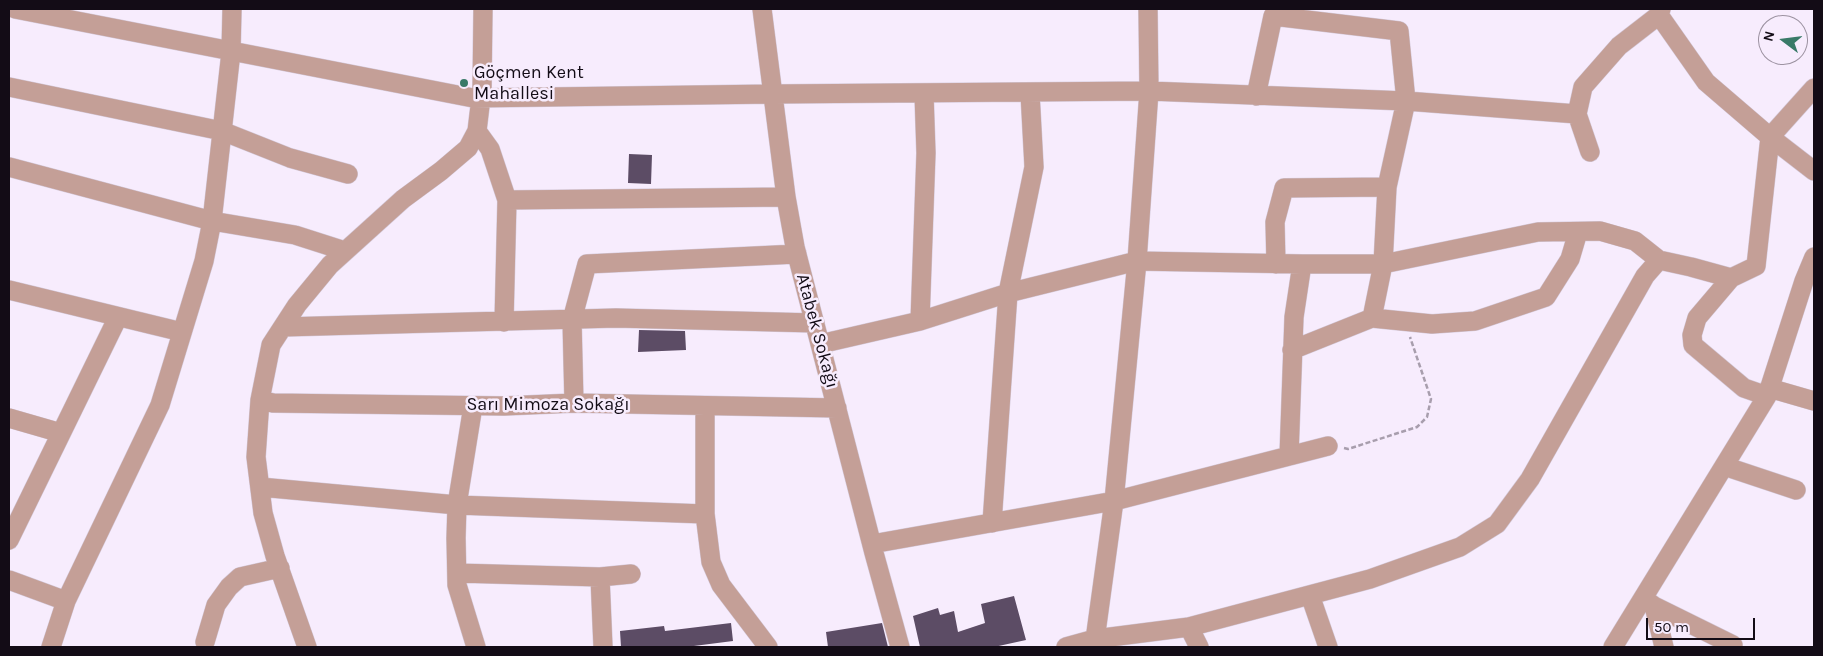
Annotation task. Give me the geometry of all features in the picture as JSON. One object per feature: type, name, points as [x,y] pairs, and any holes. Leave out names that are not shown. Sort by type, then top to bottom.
[{"type":"street","points":[[15,9],[473,98],[1149,92],[1406,101],[1577,114]]},
{"type":"street","points":[[51,647],[66,601],[160,405],[204,261],[212,220],[231,52],[232,9]]},
{"type":"street","points":[[307,647],[263,513],[256,457],[260,400],[271,345],[297,305],[330,265],[403,199],[468,148],[477,131],[481,98],[483,9]]},
{"type":"street","name":"Atabek Sokağı","points":[[762,9],[786,197],[797,254],[900,647]]},
{"type":"street","points":[[1094,643],[1114,501],[1137,261],[1149,92],[1148,9]]},
{"type":"street","points":[[1590,152],[1577,114],[1583,87],[1619,46],[1660,12],[1706,82],[1770,137],[1814,171]]},
{"type":"street","points":[[1256,96],[1273,16],[1399,31],[1406,101],[1387,187],[1382,264],[1372,318]]},
{"type":"street","points":[[9,87],[222,131],[290,158],[348,174]]},
{"type":"street","points":[[1814,88],[1770,137],[1756,266],[1730,278],[1697,318],[1692,335],[1693,345],[1744,388],[1814,401]]},
{"type":"street","points":[[992,523],[1008,293],[1034,166],[1030,93]]},
{"type":"street","points":[[920,321],[926,153],[924,94]]},
{"type":"street","points":[[477,131],[490,149],[507,200],[504,322]]},
{"type":"street","points":[[9,168],[212,220],[296,235],[345,251]]},
{"type":"street","points":[[1276,264],[1275,222],[1284,188],[1387,187]]},
{"type":"street","points":[[507,200],[786,197]]},
{"type":"street","points":[[820,344],[920,321],[1008,293],[1137,261],[1382,264],[1538,232],[1600,232],[1635,241],[1659,260],[1730,278]]},
{"type":"street","points":[[1292,350],[1372,318],[1432,324],[1475,322],[1546,297],[1570,259],[1578,232]]},
{"type":"street","points":[[574,403],[572,320],[587,264],[797,254]]},
{"type":"street","points":[[1613,647],[1649,602],[1724,466],[1768,392],[1804,281],[1814,257]]},
{"type":"street","points":[[1066,647],[1189,627],[1370,579],[1460,547],[1497,524],[1530,479],[1644,276],[1659,260]]},
{"type":"street","points":[[1289,456],[1294,317],[1302,264]]},
{"type":"street","points":[[9,290],[182,332]]},
{"type":"street","points":[[9,540],[118,316]]},
{"type":"street","points":[[283,327],[616,318],[815,323]]},
{"type":"street","name":"Sarı Mimoza Sokağı","points":[[260,400],[273,403],[473,406],[574,403],[837,408]]},
{"type":"street","points":[[473,406],[457,504],[457,586],[476,647]]},
{"type":"street","points":[[705,406],[705,514],[711,562],[721,585],[768,647]]},
{"type":"street","points":[[9,418],[60,433]]},
{"type":"street","points":[[872,544],[1114,501],[1328,446]]},
{"type":"street","points":[[1724,466],[1796,490]]},
{"type":"street","points":[[260,487],[457,504],[705,514]]},
{"type":"street","points":[[205,642],[216,604],[229,587],[240,577],[280,568]]},
{"type":"street","points":[[457,573],[600,577],[631,574]]},
{"type":"street","points":[[600,577],[603,647]]},
{"type":"street","points":[[9,580],[66,601]]},
{"type":"street","points":[[1310,595],[1328,647]]},
{"type":"street","points":[[1649,602],[1733,645]]},
{"type":"street","points":[[1649,602],[1664,647]]},
{"type":"street","points":[[1189,627],[1199,647]]},
{"type":"path","points":[[1328,446],[1348,449],[1417,427],[1427,417],[1431,399],[1404,322]]},
{"type":"building","points":[[629,154],[652,155],[651,184],[628,183]]},
{"type":"building","points":[[639,330],[685,331],[686,350],[638,352]]},
{"type":"building","points":[[1014,596],[1026,640],[994,647],[920,647],[913,616],[938,608],[940,615],[954,611],[958,632],[985,623],[981,604]]},
{"type":"building","points":[[731,623],[733,641],[686,647],[621,647],[620,631],[664,626],[665,631]]},
{"type":"building","points":[[882,623],[888,647],[828,647],[826,632]]},
{"type":"place","name":"Göçmen Kent Mahallesi","points":[[464,83]]}]
